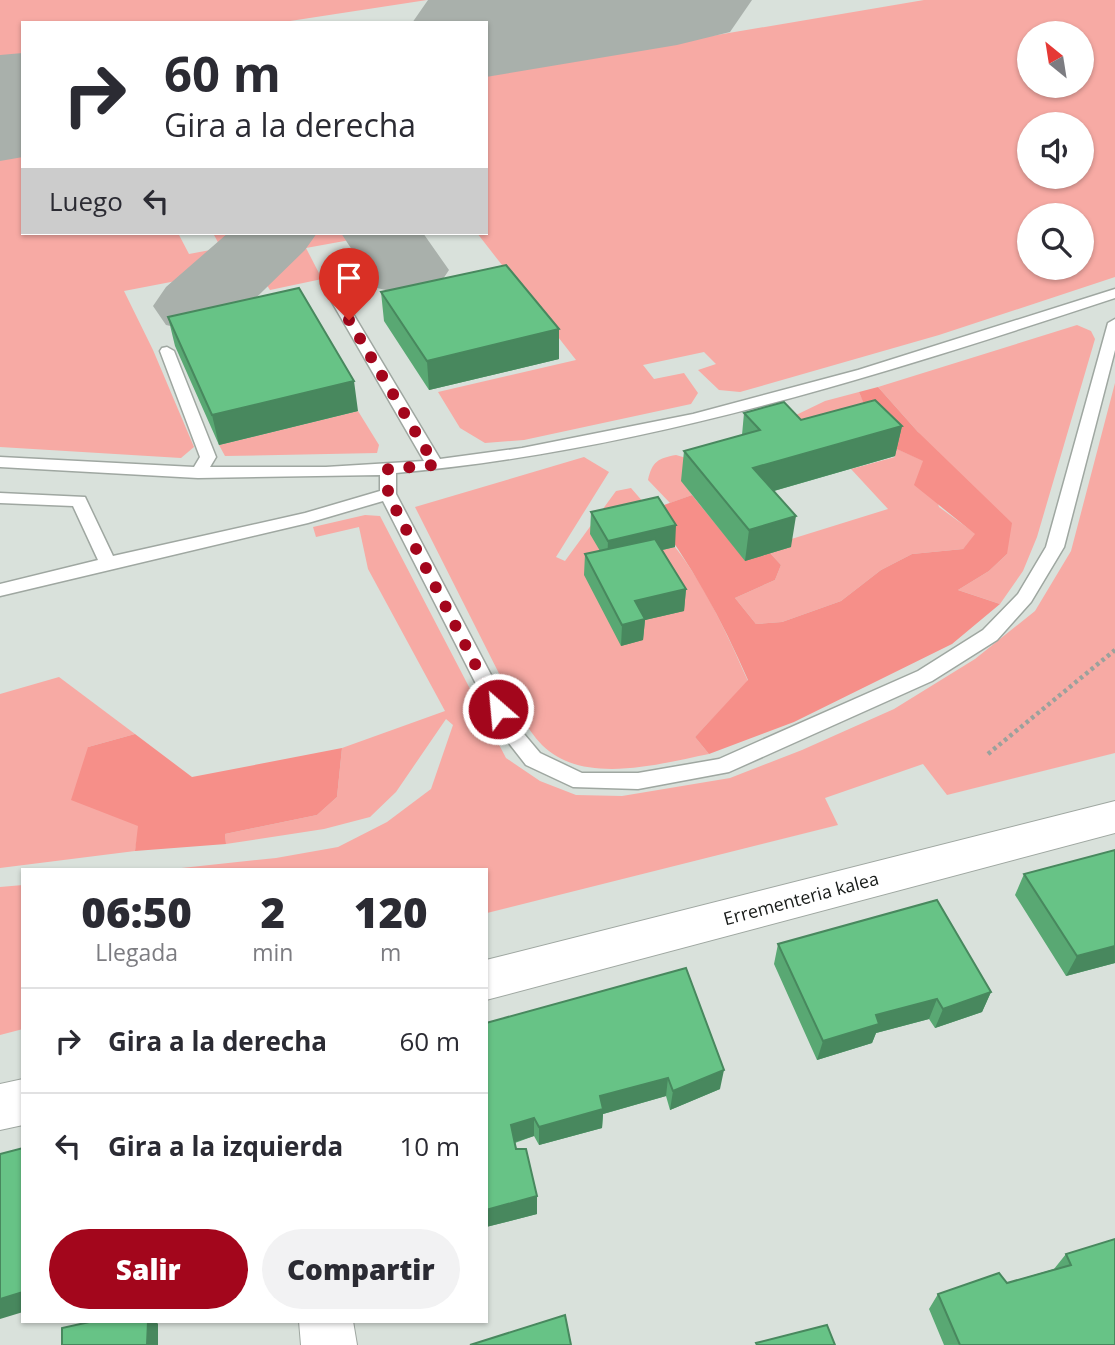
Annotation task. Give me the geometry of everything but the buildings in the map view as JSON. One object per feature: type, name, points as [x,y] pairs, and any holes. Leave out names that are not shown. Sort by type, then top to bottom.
[{"type":"street","name":"Errementeria kalea","points":[[488,979],[1115,817]]},
{"type":"street","points":[[0,1107],[21,1102]]},
{"type":"street","points":[[326,1323],[329,1345]]},
{"type":"lane","points":[[0,462],[198,473],[388,469],[435,465],[645,430],[769,401],[896,365],[1115,293]]},
{"type":"lane","points":[[336,297],[435,465]]},
{"type":"lane","points":[[388,469],[388,494],[511,733],[533,758],[580,781],[638,780],[722,766],[925,676],[990,635],[1025,598],[1055,547],[1115,322],[1094,300]]},
{"type":"lane","points":[[166,351],[208,457],[198,473]]},
{"type":"lane","points":[[0,590],[308,518],[388,494]]},
{"type":"lane","points":[[0,498],[79,501],[108,563]]},
{"type":"path","points":[[988,754],[1115,650]]},
{"type":"shaded area","points":[[0,0],[427,0],[290,21],[21,21],[21,61],[0,65]]},
{"type":"shaded area","points":[[924,0],[1115,0],[1115,277],[939,335],[740,392],[719,390],[698,370],[716,364],[704,352],[643,365],[654,379],[684,373],[698,393],[691,404],[524,440],[485,443],[460,428],[438,392],[576,360],[479,235],[488,235],[488,74]]},
{"type":"shaded area","points":[[21,153],[21,235],[179,235],[189,254],[221,248],[214,235],[267,235],[228,271],[124,291],[153,350],[194,447],[181,458],[0,447],[0,157]]},
{"type":"shaded area","points":[[292,235],[372,236],[306,248],[322,279],[270,290],[256,268]]},
{"type":"shaded area","points":[[1077,325],[1091,331],[1095,339],[1037,537],[1023,571],[1000,604],[958,590],[989,571],[1007,554],[918,432],[878,387]]},
{"type":"shaded area","points":[[1115,383],[1115,753],[947,795],[923,764],[825,798],[838,825],[488,913],[488,868],[182,868],[276,858],[338,847],[387,822],[431,789],[453,725],[446,719],[396,792],[370,817],[324,829],[226,844],[225,834],[317,815],[337,797],[342,748],[445,711],[368,569],[359,527],[316,537],[313,527],[365,515],[380,516],[506,758],[540,781],[576,795],[622,796],[730,778],[802,750],[894,709],[975,659],[1035,611],[1071,551]]},
{"type":"shaded area","points":[[878,387],[918,432],[1012,523],[1007,554],[989,571],[958,590],[1000,604],[952,644],[794,722],[709,754],[695,737],[748,680],[705,592],[650,510],[692,495],[745,560],[770,553],[781,565],[775,580],[735,598],[756,624],[782,622],[841,601],[881,570],[912,554],[963,549],[975,534],[914,485],[923,461],[879,441],[859,392]]},
{"type":"shaded area","points":[[859,392],[872,422],[813,432],[796,415],[825,401]]},
{"type":"shaded area","points":[[358,411],[379,445],[377,453],[225,456],[219,445]]},
{"type":"shaded area","points":[[879,441],[924,461],[939,507],[976,534],[963,549],[912,554],[881,570],[841,601],[782,622],[756,624],[735,598],[775,580],[781,565],[770,553],[790,547],[785,541],[888,509],[851,469],[895,457]]},
{"type":"shaded area","points":[[676,455],[724,469],[682,481],[692,495],[670,503],[648,480],[657,462]]},
{"type":"shaded area","points":[[584,457],[609,472],[556,557],[565,561],[616,491],[631,488],[650,510],[591,533],[607,562],[675,547],[697,578],[715,611],[748,681],[695,737],[709,754],[668,763],[600,769],[559,758],[542,745],[522,719],[415,507]]},
{"type":"shaded area","points":[[59,677],[135,734],[88,747],[139,827],[135,851],[0,868],[0,694]]},
{"type":"shaded area","points":[[135,734],[192,777],[342,748],[337,797],[317,815],[225,834],[226,844],[135,851],[138,826],[71,800],[88,747]]},
{"type":"shaded area","points":[[21,885],[21,1030],[0,1035],[0,887]]},
{"type":"taxiway","points":[[197,306],[274,235]]},
{"type":"taxiway","points":[[383,235],[407,270]]},
{"type":"runway","points":[[488,30],[677,0]]},
{"type":"runway","points":[[0,108],[21,105]]},
{"type":"route","points":[[349,320],[435,465],[388,469],[388,494],[498,709]]}]
